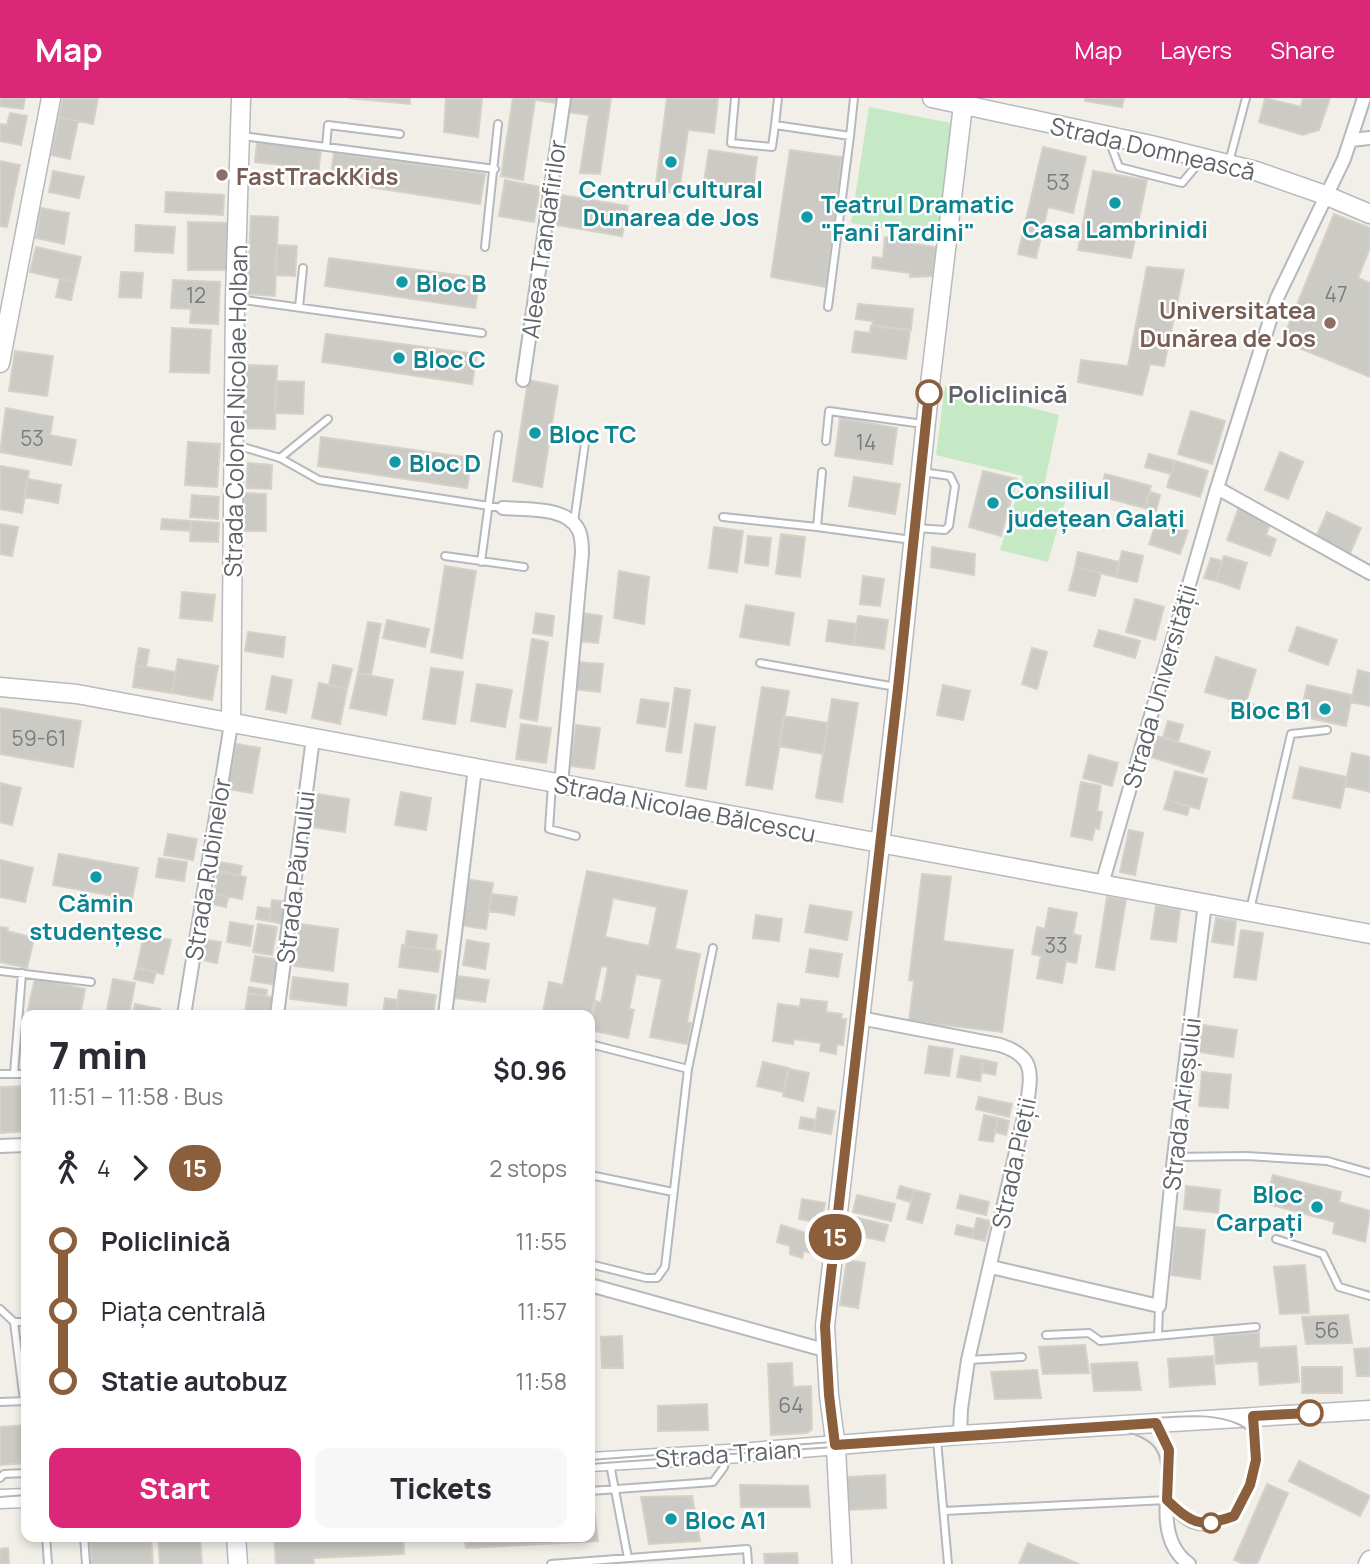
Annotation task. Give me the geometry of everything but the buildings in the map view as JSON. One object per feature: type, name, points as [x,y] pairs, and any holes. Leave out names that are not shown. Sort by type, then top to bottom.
[{"type":"main road","points":[[0,363],[51,98]]},
{"type":"main road","name":"Strada Colonel Nicolae Holban","points":[[231,724],[235,299],[240,98]]},
{"type":"main road","name":"Strada Domnească","points":[[932,98],[1256,171],[1370,214]]},
{"type":"main road","points":[[842,1564],[825,1326],[963,104]]},
{"type":"main road","name":"Strada Nicolae Bălcescu","points":[[0,687],[77,694],[1370,934]]},
{"type":"main road","name":"Strada Traian","points":[[595,1462],[960,1435],[1370,1410]]},
{"type":"main road","points":[[0,1499],[21,1498]]},
{"type":"main road","points":[[236,1542],[238,1564]]},
{"type":"street","name":"Aleea Trandafirilor","points":[[523,380],[564,98]]},
{"type":"street","name":"Strada Universității","points":[[1102,884],[1217,488],[1277,298],[1344,159],[1364,98]]},
{"type":"street","points":[[1351,140],[1370,138]]},
{"type":"street","points":[[1217,488],[1370,573]]},
{"type":"street","points":[[503,508],[560,514],[574,523],[581,534],[582,553],[557,783]]},
{"type":"street","name":"Strada Rubinelor","points":[[185,1010],[231,724]]},
{"type":"street","name":"Strada Păunului","points":[[278,1010],[313,738]]},
{"type":"street","points":[[446,1010],[475,768]]},
{"type":"street","name":"Strada Arieșului","points":[[1159,1306],[1174,1157],[1206,903]]},
{"type":"street","name":"Strada Pieții","points":[[860,1018],[1000,1045],[1020,1052],[1025,1058],[1029,1091],[968,1360],[960,1435]]},
{"type":"street","points":[[0,1146],[21,1144]]},
{"type":"street","points":[[991,1267],[1159,1306]]},
{"type":"street","points":[[595,1287],[828,1351]]},
{"type":"street","points":[[1167,1500],[1168,1531],[1173,1544],[1189,1564]]},
{"type":"lane","points":[[735,98],[731,143],[772,147],[778,98]]},
{"type":"lane","points":[[828,307],[854,98]]},
{"type":"lane","points":[[1228,164],[1246,98]]},
{"type":"lane","points":[[485,247],[498,124]]},
{"type":"lane","points":[[326,147],[328,125],[400,134]]},
{"type":"lane","points":[[775,125],[850,136]]},
{"type":"lane","points":[[240,136],[495,169]]},
{"type":"lane","points":[[1108,137],[1119,167],[1182,183],[1203,158]]},
{"type":"lane","points":[[299,307],[303,268]]},
{"type":"lane","points":[[235,299],[482,333]]},
{"type":"lane","points":[[826,441],[830,411],[926,425]]},
{"type":"lane","points":[[280,458],[328,419]]},
{"type":"lane","points":[[481,562],[498,435]]},
{"type":"lane","points":[[574,523],[585,443]]},
{"type":"lane","points":[[234,445],[280,458],[319,480],[503,508]]},
{"type":"lane","points":[[723,517],[913,534],[945,530],[949,526],[955,486],[950,476],[920,471]]},
{"type":"lane","points":[[817,527],[822,472]]},
{"type":"lane","points":[[445,556],[524,568]]},
{"type":"lane","points":[[760,663],[898,688]]},
{"type":"lane","points":[[1249,912],[1290,734],[1327,730]]},
{"type":"lane","points":[[557,783],[549,829],[576,836]]},
{"type":"lane","points":[[595,1265],[646,1278],[657,1278],[664,1267],[688,1069],[713,948]]},
{"type":"lane","points":[[0,971],[90,982]]},
{"type":"lane","points":[[14,1074],[22,973]]},
{"type":"lane","points":[[595,1045],[688,1069]]},
{"type":"lane","points":[[0,1074],[21,1074]]},
{"type":"lane","points":[[1174,1157],[1246,1156],[1327,1161],[1370,1172]]},
{"type":"lane","points":[[595,1176],[673,1192]]},
{"type":"lane","points":[[1276,1239],[1323,1254],[1339,1287],[1370,1296]]},
{"type":"lane","points":[[1158,1336],[1159,1306]]},
{"type":"lane","points":[[0,1309],[14,1322],[21,1372]]},
{"type":"lane","points":[[14,1322],[21,1322]]},
{"type":"lane","points":[[1046,1335],[1088,1333],[1100,1341],[1256,1327]]},
{"type":"lane","points":[[968,1360],[1022,1357]]},
{"type":"lane","points":[[0,1402],[21,1401]]},
{"type":"lane","points":[[944,1511],[1167,1500],[1186,1518],[1203,1525],[1234,1516],[1250,1485],[1256,1460],[1253,1416]]},
{"type":"lane","points":[[1156,1423],[1169,1450],[1167,1500]]},
{"type":"lane","points":[[937,1437],[948,1564]]},
{"type":"lane","points":[[595,1491],[712,1482],[724,1467],[727,1454]]},
{"type":"lane","points":[[610,1461],[628,1558]]},
{"type":"lane","points":[[0,1478],[4,1474],[21,1473]]},
{"type":"lane","points":[[46,1542],[48,1564]]},
{"type":"lane","points":[[84,1542],[86,1564]]},
{"type":"lane","points":[[551,1564],[747,1549],[748,1564]]},
{"type":"green space","points":[[869,107],[951,123],[940,238],[851,223]]},
{"type":"green space","points":[[945,386],[1059,415],[1044,486],[1068,491],[1048,562],[1000,550],[1023,476],[936,455]]},
{"type":"tram line","points":[[595,1460],[1196,1416],[1218,1418],[1238,1424],[1252,1436],[1259,1452],[1259,1470],[1254,1489],[1245,1506],[1232,1520],[1216,1529],[1198,1530],[1181,1522],[1168,1508],[1163,1494],[1158,1454],[1150,1443],[1134,1434],[1106,1428],[595,1464]]},
{"type":"tram line","points":[[0,1497],[21,1495]]},
{"type":"bus line","name":"15","points":[[929,393],[825,1326],[835,1445],[1156,1423],[1169,1450],[1167,1500],[1186,1518],[1203,1525],[1234,1516],[1250,1485],[1256,1460],[1253,1416],[1310,1413]]},
{"type":"place","name":"Centrul cultural Dunarea de Jos","points":[[671,162]]},
{"type":"place","name":"FastTrackKids","points":[[222,175]]},
{"type":"place","name":"Casa Lambrinidi","points":[[1115,203]]},
{"type":"place","name":"Teatrul Dramatic \"Fani Tardini\"","points":[[807,217]]},
{"type":"place","name":"Bloc B","points":[[402,282]]},
{"type":"place","name":"Universitatea Dunărea de Jos","points":[[1330,323]]},
{"type":"place","name":"Bloc C","points":[[399,358]]},
{"type":"place","name":"Policlinică","points":[[929,393]]},
{"type":"place","name":"Bloc TC","points":[[535,433]]},
{"type":"place","name":"Bloc D","points":[[395,462]]},
{"type":"place","name":"Consiliul județean Galați","points":[[993,503]]},
{"type":"place","name":"Bloc B1","points":[[1325,709]]},
{"type":"place","name":"Cămin studențesc","points":[[96,877]]},
{"type":"place","name":"Bloc Carpați","points":[[1317,1207]]},
{"type":"place","name":"Bloc A1","points":[[671,1519]]}]
